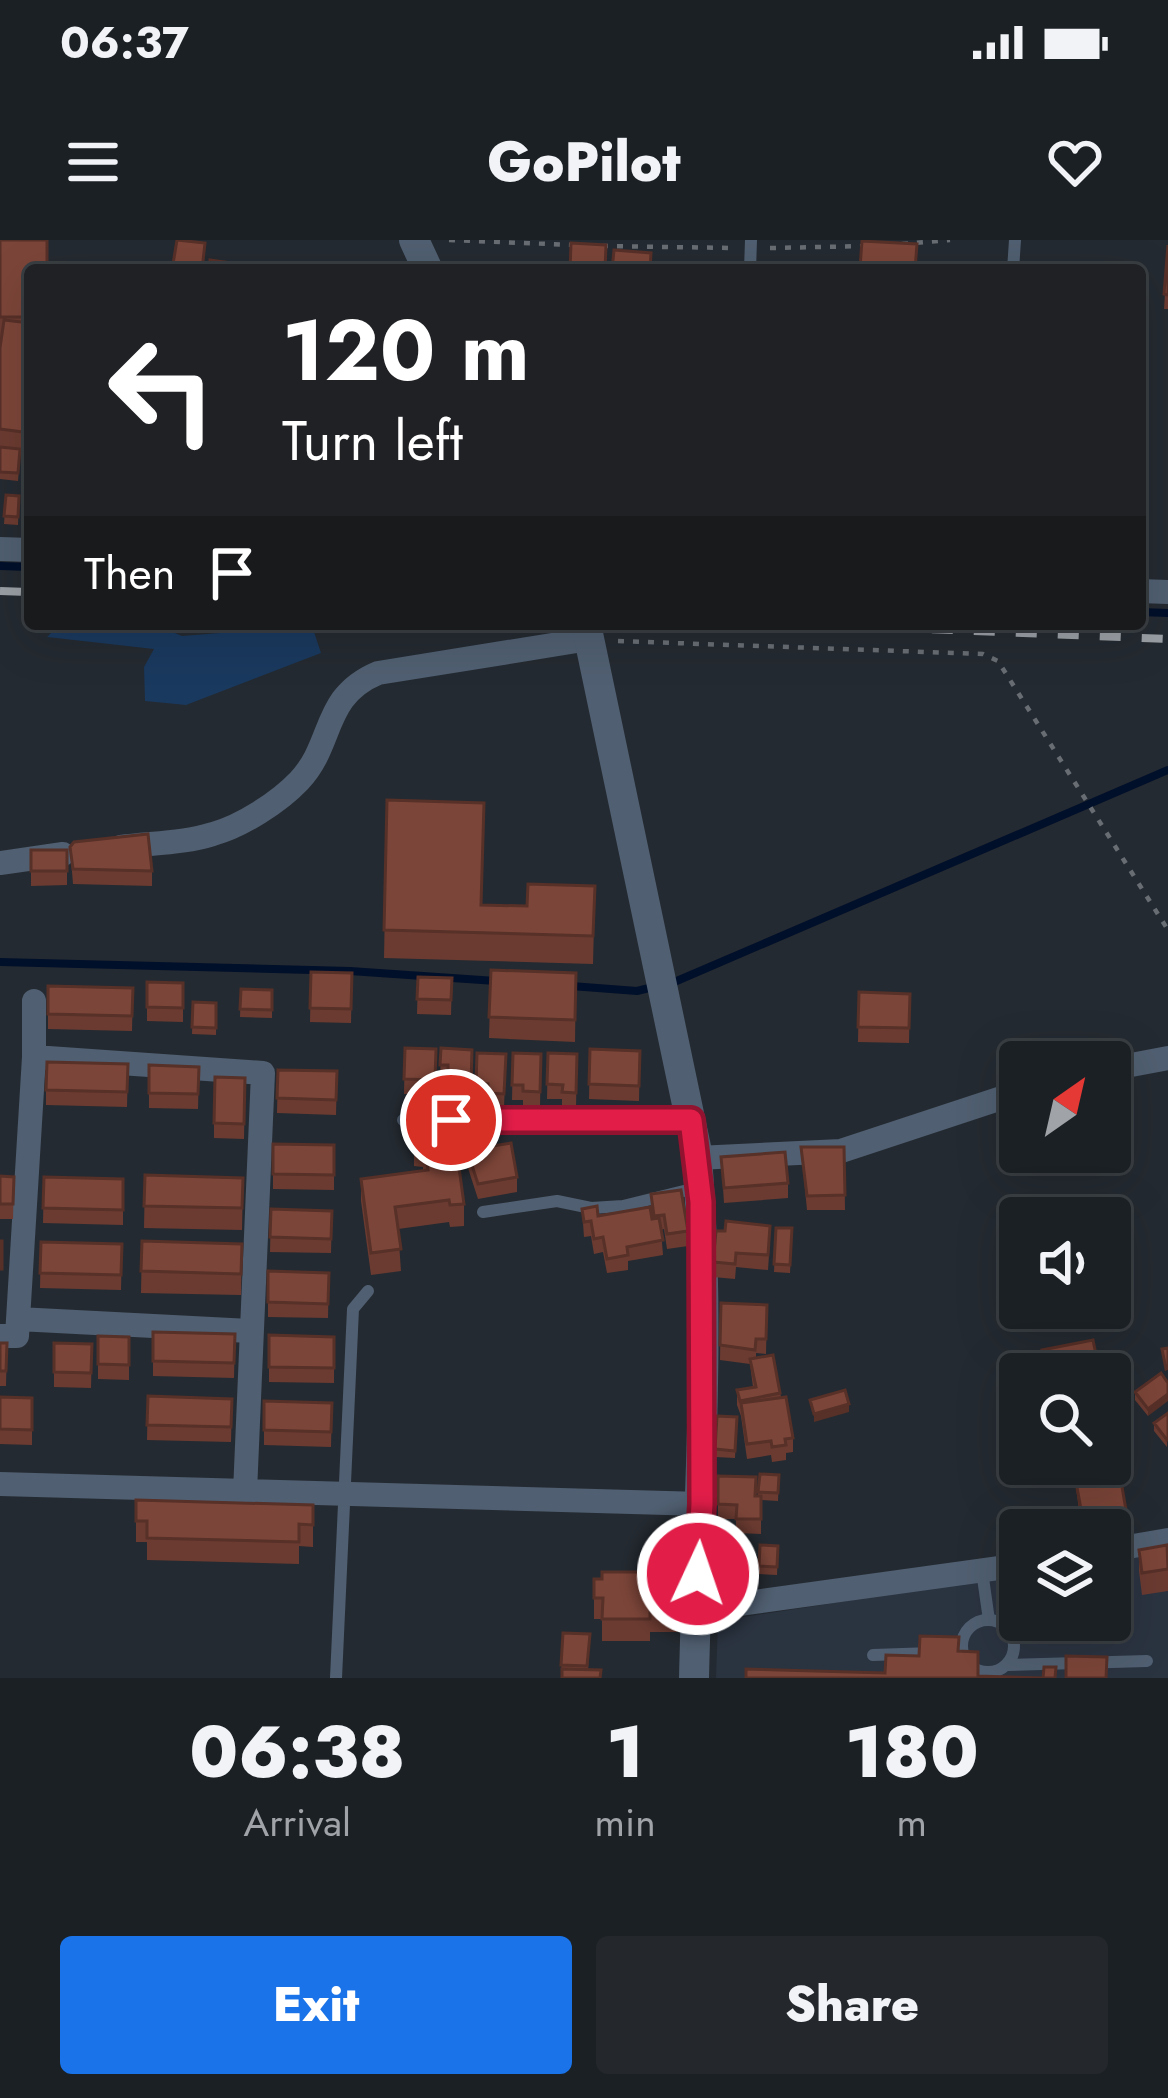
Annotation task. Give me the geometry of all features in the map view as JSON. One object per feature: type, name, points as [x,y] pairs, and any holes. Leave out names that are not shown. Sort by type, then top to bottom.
[{"type":"street","points":[[0,863],[213,835],[256,813],[301,780],[335,706],[356,682],[378,673],[587,632],[699,1172],[702,1504],[694,1678]]},
{"type":"street","points":[[34,1000],[34,1058],[9,1327],[250,1331]]},
{"type":"street","points":[[34,1058],[263,1073],[245,1492]]},
{"type":"street","points":[[1131,1065],[1168,1058]]},
{"type":"street","points":[[699,1172],[841,1151],[999,1099]]},
{"type":"street","points":[[0,1484],[702,1504]]},
{"type":"street","points":[[1131,1546],[1168,1540]]},
{"type":"street","points":[[696,1610],[999,1568]]},
{"type":"lane","points":[[403,1120],[691,1120]]},
{"type":"lane","points":[[483,1212],[557,1201],[591,1208],[623,1206],[699,1172]]},
{"type":"lane","points":[[337,1678],[353,1309],[368,1291]]},
{"type":"lane","points":[[982,1571],[988,1620]]},
{"type":"lane","points":[[1007,1665],[1015,1649],[1005,1626],[979,1621],[964,1634],[962,1652],[969,1665],[986,1673],[1007,1665],[1147,1661]]},
{"type":"lane","points":[[873,1655],[962,1652]]},
{"type":"path","points":[[448,240],[576,245]]},
{"type":"path","points":[[597,246],[950,240]]},
{"type":"path","points":[[587,632],[983,654],[998,661],[1168,930]]},
{"type":"shaded area","points":[[54,630],[168,630],[182,636],[314,632],[321,653],[186,705],[145,701],[144,667],[154,649],[47,637]]},
{"type":"shaded area","points":[[1168,1551],[1168,1678],[716,1678],[718,1621],[999,1577],[999,1641],[1131,1641],[1131,1557]]},
{"type":"building","points":[[0,240],[47,240],[47,264],[24,264],[24,317],[0,317]]},
{"type":"building","points":[[177,240],[205,243],[203,264],[173,264]]},
{"type":"building","points":[[862,241],[917,244],[915,264],[860,264]]},
{"type":"building","points":[[571,243],[606,245],[605,264],[570,264]]},
{"type":"building","points":[[1168,245],[1168,295],[1164,294]]},
{"type":"building","points":[[614,250],[651,253],[650,264],[613,264]]},
{"type":"building","points":[[4,320],[24,322],[23,432],[0,429]]},
{"type":"building","points":[[0,447],[20,449],[18,473],[0,472]]},
{"type":"building","points":[[6,495],[19,496],[18,517],[4,516]]},
{"type":"building","points":[[387,800],[484,803],[481,905],[527,906],[528,884],[595,886],[593,936],[384,930]]},
{"type":"building","points":[[148,834],[152,871],[73,869],[70,847],[74,842]]},
{"type":"building","points":[[31,850],[67,850],[67,871],[31,871]]},
{"type":"building","points":[[491,970],[576,973],[575,1020],[489,1017]]},
{"type":"building","points":[[311,972],[352,973],[351,1009],[310,1008]]},
{"type":"building","points":[[418,977],[452,978],[451,1000],[417,999]]},
{"type":"building","points":[[147,982],[183,983],[183,1008],[147,1007]]},
{"type":"building","points":[[48,986],[133,988],[132,1016],[48,1014]]},
{"type":"building","points":[[241,989],[272,990],[272,1010],[240,1009]]},
{"type":"building","points":[[859,992],[910,994],[909,1028],[858,1027]]},
{"type":"building","points":[[193,1002],[216,1003],[216,1028],[192,1027]]},
{"type":"building","points":[[405,1048],[436,1049],[435,1080],[404,1079]]},
{"type":"building","points":[[441,1048],[472,1050],[471,1084],[448,1083],[448,1065],[440,1065]]},
{"type":"building","points":[[590,1049],[640,1051],[639,1086],[589,1084]]},
{"type":"building","points":[[477,1053],[506,1054],[504,1094],[488,1093],[488,1084],[476,1083]]},
{"type":"building","points":[[513,1053],[541,1054],[540,1092],[512,1085]]},
{"type":"building","points":[[548,1053],[577,1054],[576,1093],[562,1092],[563,1085],[547,1084]]},
{"type":"building","points":[[47,1062],[128,1064],[127,1092],[46,1090]]},
{"type":"building","points":[[149,1065],[199,1067],[198,1094],[149,1093]]},
{"type":"building","points":[[278,1070],[337,1071],[336,1100],[277,1098]]},
{"type":"building","points":[[215,1077],[245,1078],[244,1124],[214,1123]]},
{"type":"building","points":[[417,1086],[435,1087],[434,1107],[416,1107]]},
{"type":"building","points":[[424,1120],[456,1121],[455,1139],[429,1138],[429,1158],[414,1152],[414,1139],[423,1139]]},
{"type":"building","points":[[511,1143],[517,1177],[478,1184],[467,1150]]},
{"type":"building","points":[[273,1144],[334,1145],[334,1175],[273,1174]]},
{"type":"building","points":[[801,1147],[844,1147],[845,1195],[807,1196]]},
{"type":"building","points":[[785,1152],[788,1183],[724,1188],[721,1157]]},
{"type":"building","points":[[457,1153],[464,1204],[450,1205],[449,1200],[395,1207],[401,1249],[371,1253],[361,1179],[428,1170],[426,1157]]},
{"type":"building","points":[[145,1175],[243,1178],[242,1208],[144,1206]]},
{"type":"building","points":[[0,1176],[14,1177],[13,1204],[0,1204]]},
{"type":"building","points":[[44,1177],[123,1179],[123,1210],[43,1208]]},
{"type":"building","points":[[681,1190],[688,1231],[667,1234],[664,1215],[654,1216],[651,1194]]},
{"type":"building","points":[[597,1206],[598,1216],[650,1207],[652,1219],[659,1218],[663,1240],[627,1247],[628,1255],[607,1259],[603,1237],[594,1239],[591,1221],[584,1222],[582,1209]]},
{"type":"building","points":[[271,1209],[332,1211],[331,1239],[270,1237]]},
{"type":"building","points":[[726,1221],[770,1226],[768,1255],[736,1253],[735,1264],[713,1262],[716,1231],[725,1231]]},
{"type":"building","points":[[776,1228],[792,1228],[790,1265],[774,1264]]},
{"type":"building","points":[[142,1241],[242,1244],[241,1274],[141,1271]]},
{"type":"building","points":[[41,1242],[122,1244],[121,1275],[40,1273]]},
{"type":"building","points":[[268,1271],[329,1273],[328,1304],[268,1302]]},
{"type":"building","points":[[721,1303],[767,1305],[766,1339],[756,1339],[755,1350],[720,1345]]},
{"type":"building","points":[[153,1332],[235,1334],[234,1363],[153,1361]]},
{"type":"building","points":[[269,1335],[334,1337],[334,1368],[269,1367]]},
{"type":"building","points":[[98,1336],[129,1337],[129,1365],[98,1364]]},
{"type":"building","points":[[1093,1340],[1096,1353],[1043,1353]]},
{"type":"building","points":[[0,1343],[7,1343],[6,1371],[0,1371]]},
{"type":"building","points":[[54,1343],[92,1344],[91,1373],[54,1372]]},
{"type":"building","points":[[773,1355],[780,1393],[740,1401],[737,1390],[756,1387],[750,1359]]},
{"type":"building","points":[[1161,1373],[1168,1394],[1148,1409],[1135,1392]]},
{"type":"building","points":[[845,1390],[849,1404],[814,1414],[810,1400]]},
{"type":"building","points":[[148,1396],[232,1399],[231,1427],[147,1425]]},
{"type":"building","points":[[0,1397],[32,1398],[32,1430],[0,1429]]},
{"type":"building","points":[[786,1397],[793,1438],[785,1439],[786,1445],[772,1447],[771,1441],[747,1444],[741,1403]]},
{"type":"building","points":[[264,1401],[332,1403],[331,1432],[264,1430]]},
{"type":"building","points":[[1168,1413],[1168,1439],[1167,1440],[1154,1423]]},
{"type":"building","points":[[717,1416],[737,1417],[735,1451],[715,1449]]},
{"type":"building","points":[[760,1474],[779,1475],[778,1493],[758,1492]]},
{"type":"building","points":[[718,1476],[756,1477],[761,1519],[736,1519],[737,1505],[718,1504]]},
{"type":"building","points":[[1076,1485],[1122,1485],[1126,1509],[1081,1509]]},
{"type":"building","points":[[136,1500],[313,1505],[313,1525],[299,1524],[299,1542],[147,1538],[147,1521],[136,1521]]},
{"type":"building","points":[[760,1545],[778,1546],[777,1567],[759,1566]]},
{"type":"building","points":[[1167,1545],[1168,1569],[1142,1573],[1139,1550]]},
{"type":"building","points":[[602,1572],[676,1572],[677,1610],[650,1610],[650,1619],[602,1619],[603,1598],[594,1598],[594,1579],[602,1579]]},
{"type":"building","points":[[563,1633],[590,1634],[587,1666],[561,1665]]},
{"type":"building","points":[[920,1636],[959,1637],[958,1651],[978,1652],[978,1676],[1043,1678],[746,1678],[746,1669],[885,1673],[886,1655],[919,1656]]},
{"type":"building","points":[[1066,1656],[1107,1657],[1106,1678],[1066,1678]]},
{"type":"building","points":[[1044,1667],[1056,1667],[1055,1678],[1043,1678]]},
{"type":"building","points":[[562,1669],[601,1670],[600,1678],[562,1678]]},
{"type":"waterway","points":[[0,566],[24,567]]},
{"type":"waterway","points":[[1146,612],[1168,613]]},
{"type":"waterway","points":[[672,983],[1168,770]]},
{"type":"waterway","points":[[0,962],[350,971],[496,981]]},
{"type":"waterway","points":[[571,986],[637,991],[657,986]]},
{"type":"railway","points":[[0,591],[24,592]]},
{"type":"railway","points":[[951,630],[1168,639]]},
{"type":"route","points":[[451,1120],[691,1120],[701,1202],[698,1574]]}]
